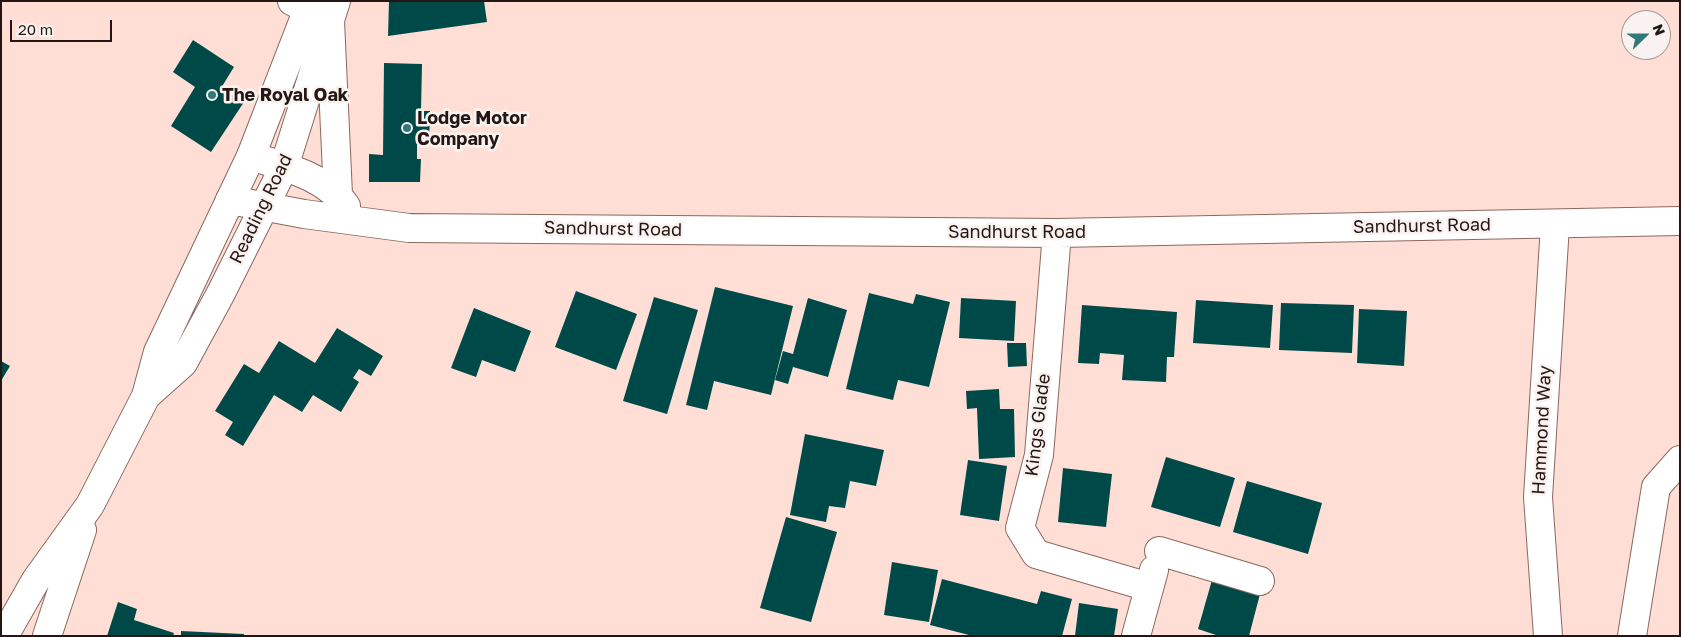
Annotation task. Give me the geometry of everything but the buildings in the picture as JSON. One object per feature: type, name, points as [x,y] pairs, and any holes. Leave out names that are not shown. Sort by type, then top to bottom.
[{"type":"street","name":"Reading Road","points":[[4,636],[36,580],[90,505],[146,396],[158,352],[251,156],[316,7]]},
{"type":"street","name":"Reading Road","points":[[146,396],[182,364],[221,293],[284,166],[316,7]]},
{"type":"street","points":[[316,7],[338,195]]},
{"type":"street","points":[[251,156],[284,166],[320,182],[338,195],[356,220]]},
{"type":"street","name":"Sandhurst Road","points":[[230,200],[304,214],[409,228],[1058,233],[1680,221]]},
{"type":"street","name":"Hammond Way","points":[[1548,636],[1538,497],[1554,224]]},
{"type":"street","name":"Kings Glade","points":[[1058,233],[1039,455],[1020,528],[1036,554],[1149,587]]},
{"type":"street","points":[[1632,636],[1656,486],[1680,460]]},
{"type":"street","name":"Reading Road","points":[[47,636],[90,505]]},
{"type":"street","points":[[1136,636],[1161,545],[1260,581]]},
{"type":"place","name":"The Royal Oak","points":[[212,95]]},
{"type":"place","name":"Lodge Motor Company","points":[[407,128]]}]
